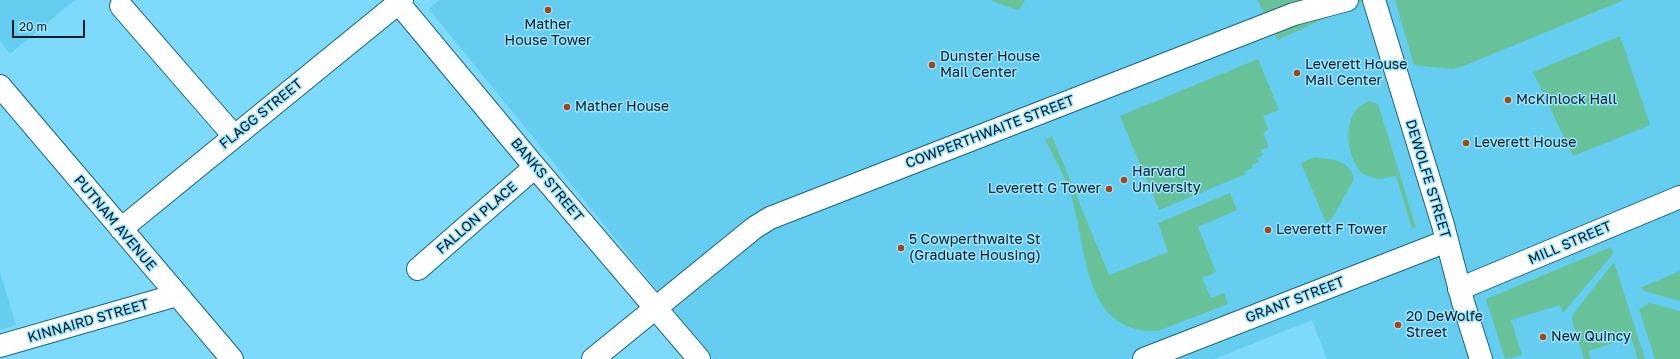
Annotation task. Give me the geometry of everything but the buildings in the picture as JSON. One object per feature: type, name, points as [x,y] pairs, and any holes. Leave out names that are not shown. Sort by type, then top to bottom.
[{"type":"street","name":"COWPERTHWAITE STREET","points":[[593,359],[655,307],[754,228],[770,218],[1294,14],[1347,0]]},
{"type":"street","name":"DEWOLFE STREET","points":[[1374,0],[1481,359]]},
{"type":"street","name":"BANKS STREET","points":[[399,1],[535,168],[699,359]]},
{"type":"street","name":"FLAGG STREET","points":[[121,229],[399,1]]},
{"type":"street","points":[[122,6],[234,136]]},
{"type":"street","name":"PUTNAM AVENUE","points":[[0,86],[232,359]]},
{"type":"street","name":"FALLON PLACE","points":[[418,269],[535,168]]},
{"type":"street","name":"MILL STREET","points":[[1459,289],[1680,197]]},
{"type":"street","name":"GRANT STREET","points":[[1150,358],[1447,241]]},
{"type":"street","name":"KINNAIRD STREET","points":[[0,346],[177,295]]},
{"type":"shaded area","points":[[0,0],[75,0],[10,54],[0,41]]},
{"type":"shaded area","name":"Harvard University","points":[[439,0],[1257,0],[1278,40],[1365,0],[1680,0],[1680,359],[1327,359],[1312,320],[1214,359],[713,359],[429,9]]},
{"type":"shaded area","points":[[0,272],[16,325],[0,330]]},
{"type":"green space","points":[[990,0],[1025,0],[1020,9],[1016,10]]},
{"type":"green space","points":[[1257,0],[1365,0],[1278,40]]},
{"type":"green space","points":[[1395,0],[1624,0],[1461,67],[1452,69],[1414,65]]},
{"type":"green space","points":[[1620,36],[1650,125],[1573,156],[1533,72]]},
{"type":"green space","points":[[1258,59],[1279,110],[1263,116],[1268,130],[1263,133],[1269,147],[1261,150],[1263,155],[1257,158],[1259,162],[1252,165],[1253,168],[1245,171],[1246,174],[1159,210],[1120,116]]},
{"type":"green space","points":[[1369,101],[1378,104],[1416,227],[1412,229],[1396,176],[1379,179],[1364,175],[1357,167],[1352,157],[1349,147],[1349,125],[1353,115],[1360,107]]},
{"type":"green space","points":[[1052,136],[1109,275],[1168,252],[1158,223],[1230,193],[1237,210],[1198,227],[1216,272],[1202,278],[1211,298],[1224,293],[1228,304],[1158,331],[1133,328],[1115,319],[1102,304],[1092,285],[1070,190],[1045,140]]},
{"type":"green space","points":[[1315,157],[1334,160],[1344,164],[1352,172],[1354,179],[1333,217],[1326,223],[1301,163]]},
{"type":"green space","points":[[1611,247],[1613,254],[1563,313],[1560,305],[1511,320],[1522,355],[1505,359],[1486,299]]},
{"type":"green space","points":[[1614,262],[1645,359],[1638,359],[1631,337],[1588,351],[1591,359],[1584,359],[1572,320],[1573,314]]},
{"type":"green space","points":[[1680,271],[1680,301],[1644,291],[1642,287]]},
{"type":"green space","points":[[1650,303],[1680,311],[1680,359],[1655,359],[1639,309]]},
{"type":"place","name":"Mather House Tower","points":[[548,10]]},
{"type":"place","name":"Dunster House Mail Center","points":[[932,65]]},
{"type":"place","name":"Leverett House Mail Center","points":[[1297,73]]},
{"type":"place","name":"McKinlock Hall","points":[[1508,100]]},
{"type":"place","name":"Mather House","points":[[567,107]]},
{"type":"place","name":"Leverett House","points":[[1466,143]]},
{"type":"place","name":"Harvard University","points":[[1124,180]]},
{"type":"place","name":"Leverett G Tower","points":[[1109,189]]},
{"type":"place","name":"Leverett F Tower","points":[[1268,230]]},
{"type":"place","name":"5 Cowperthwaite St (Graduate Housing)","points":[[901,248]]},
{"type":"place","name":"20 DeWolfe Street","points":[[1398,325]]},
{"type":"place","name":"New Quincy","points":[[1543,337]]}]
